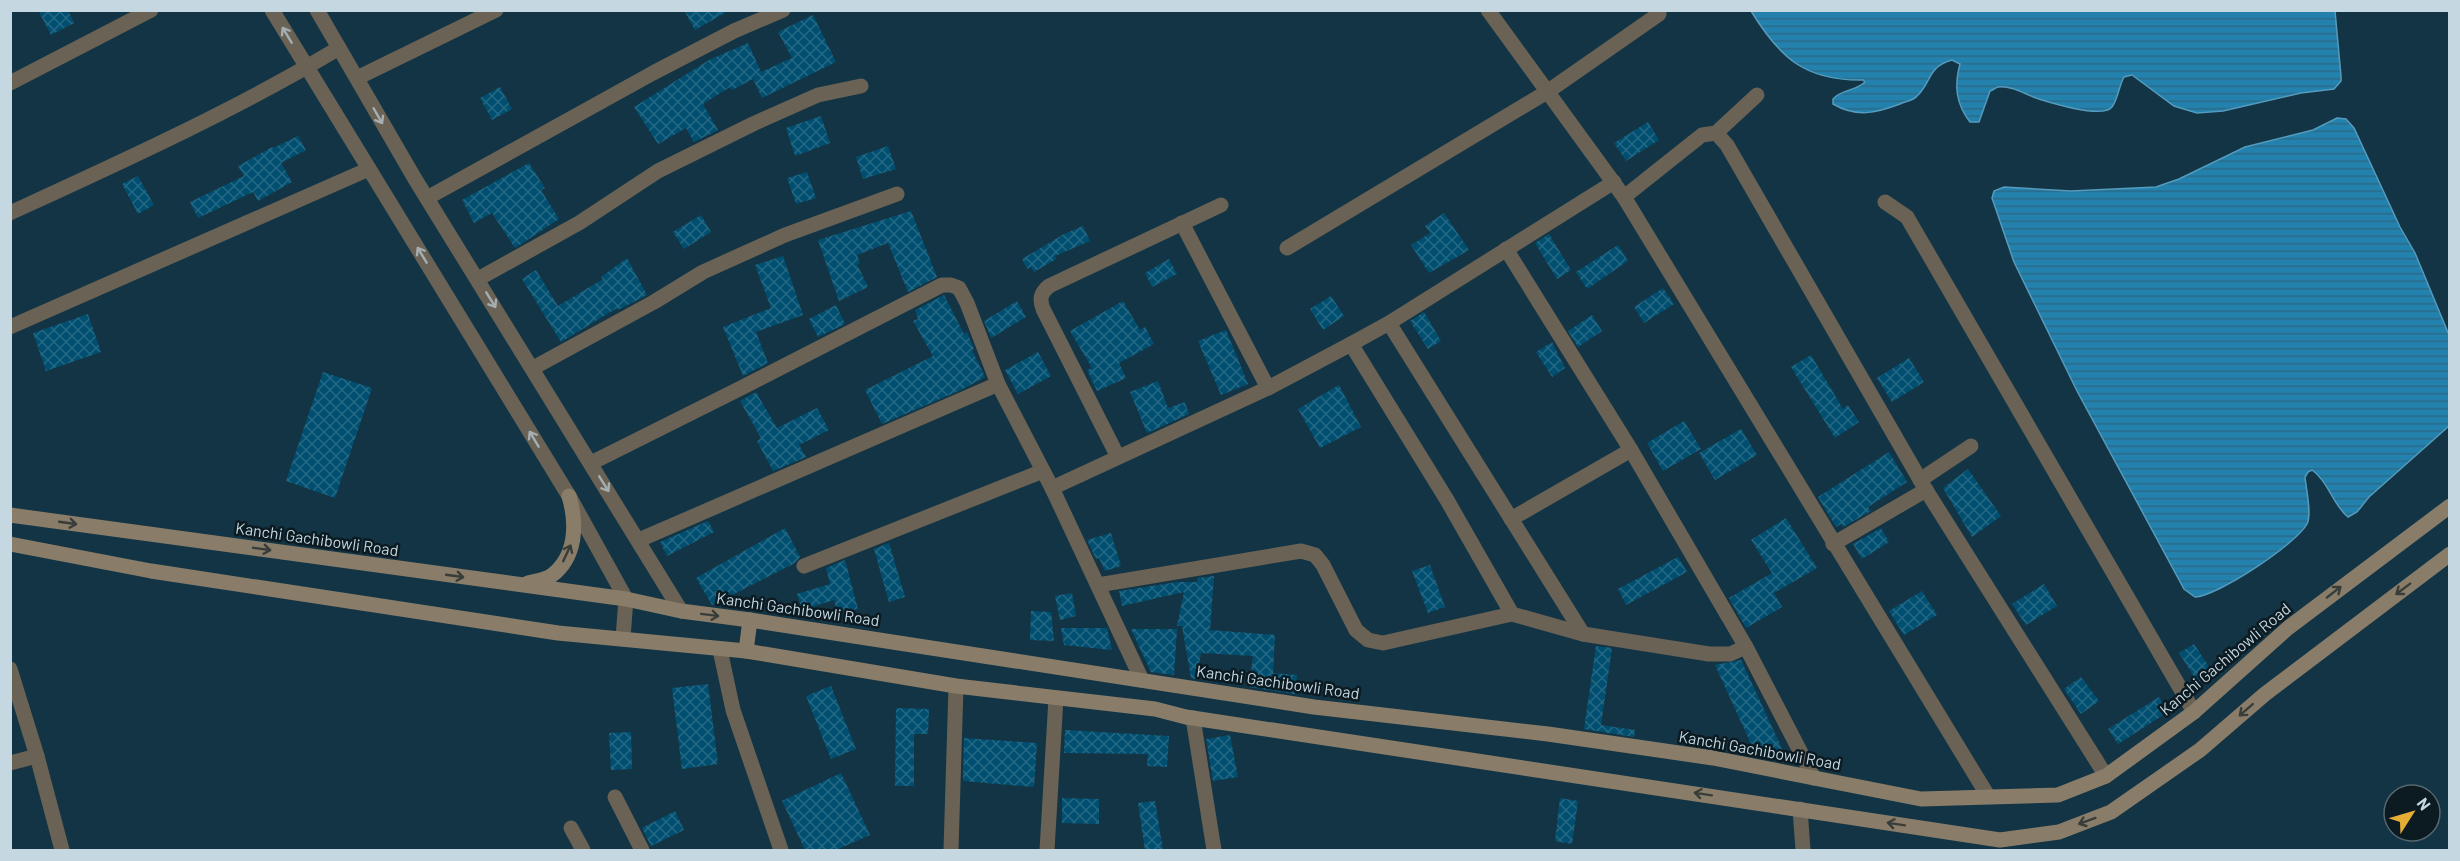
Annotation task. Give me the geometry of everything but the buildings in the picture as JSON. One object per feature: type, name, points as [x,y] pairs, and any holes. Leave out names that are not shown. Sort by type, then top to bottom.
[{"type":"main road","points":[[522,585],[550,576],[565,560],[573,536],[574,514],[569,496]]},
{"type":"main road","name":"Kanchi Gachibowli Road","points":[[10,514],[626,599],[681,611],[1314,707],[1548,734],[1713,758],[1921,798],[2058,795],[2106,776],[2194,712],[2288,628],[2450,506]]},
{"type":"main road","points":[[10,544],[151,571],[405,611],[558,633],[746,651],[956,686],[1155,709],[1193,718],[2000,840],[2010,845],[2059,832],[2111,812],[2200,750],[2265,694],[2450,554]]},
{"type":"main road","points":[[746,651],[750,620]]},
{"type":"street","points":[[10,83],[151,10]]},
{"type":"street","points":[[272,10],[569,496],[626,599],[622,638]]},
{"type":"street","points":[[357,78],[496,10]]},
{"type":"street","points":[[427,198],[684,57],[734,31],[783,10]]},
{"type":"street","points":[[1488,10],[1624,197],[1988,796]]},
{"type":"street","points":[[319,11],[427,198],[681,611]]},
{"type":"street","points":[[1287,248],[1547,93],[1659,14]]},
{"type":"street","points":[[10,213],[136,154],[307,67],[339,48]]},
{"type":"street","points":[[478,279],[579,223],[658,171],[818,95],[861,86]]},
{"type":"street","points":[[1716,133],[1757,95]]},
{"type":"street","points":[[1624,197],[1702,135],[1716,133],[1727,145],[1923,485],[2106,776]]},
{"type":"street","points":[[10,327],[369,169]]},
{"type":"street","points":[[1052,488],[1268,388],[1351,344],[1614,182]]},
{"type":"street","points":[[533,368],[654,302],[703,272],[785,236],[897,194]]},
{"type":"street","points":[[1885,202],[1907,217],[2194,712]]},
{"type":"street","points":[[1118,456],[1040,300],[1042,292],[1049,286],[1221,205]]},
{"type":"street","points":[[1182,223],[1268,388]]},
{"type":"street","points":[[1506,249],[1631,450],[1746,647],[1815,778]]},
{"type":"street","points":[[591,463],[942,285],[959,288],[998,384],[1052,488],[1142,680]]},
{"type":"street","points":[[1389,322],[1583,634]]},
{"type":"street","points":[[1351,344],[1447,500],[1512,614]]},
{"type":"street","points":[[639,540],[998,384]]},
{"type":"street","points":[[1833,544],[1923,485],[1971,446]]},
{"type":"street","points":[[1511,519],[1631,450]]},
{"type":"street","points":[[804,566],[1043,471]]},
{"type":"street","points":[[1098,585],[1301,551],[1315,555],[1323,565],[1356,630],[1368,640],[1383,643],[1512,614],[1583,634],[1709,654],[1730,654],[1746,647]]},
{"type":"street","points":[[720,650],[733,710],[781,850]]},
{"type":"street","points":[[10,669],[37,756],[62,850]]},
{"type":"street","points":[[951,850],[956,686]]},
{"type":"street","points":[[1047,850],[1056,698]]},
{"type":"street","points":[[1193,718],[1214,850]]},
{"type":"street","points":[[10,763],[37,756]]},
{"type":"street","points":[[615,797],[642,850]]},
{"type":"street","points":[[1800,809],[1803,850]]},
{"type":"street","points":[[571,828],[583,850]]},
{"type":"water","points":[[1751,11],[2335,11],[2341,81],[2334,89],[2301,93],[2223,111],[2197,113],[2174,106],[2132,75],[2124,77],[2112,107],[2098,111],[2065,106],[2014,89],[1998,87],[1990,91],[1979,122],[1970,122],[1957,94],[1960,64],[1952,60],[1934,71],[1922,91],[1914,99],[1883,110],[1858,113],[1833,104],[1833,99],[1861,85],[1865,82],[1863,80],[1825,76],[1796,64],[1773,42]]},
{"type":"water","points":[[2337,118],[2346,119],[2354,128],[2400,227],[2415,253],[2449,335],[2449,426],[2369,497],[2357,512],[2348,517],[2318,475],[2312,470],[2308,472],[2305,477],[2309,508],[2308,520],[2300,533],[2273,556],[2238,579],[2195,597],[2184,589],[2077,391],[2014,262],[1992,198],[1994,191],[2004,187],[2071,191],[2156,187],[2179,179],[2245,147],[2313,130]]}]
